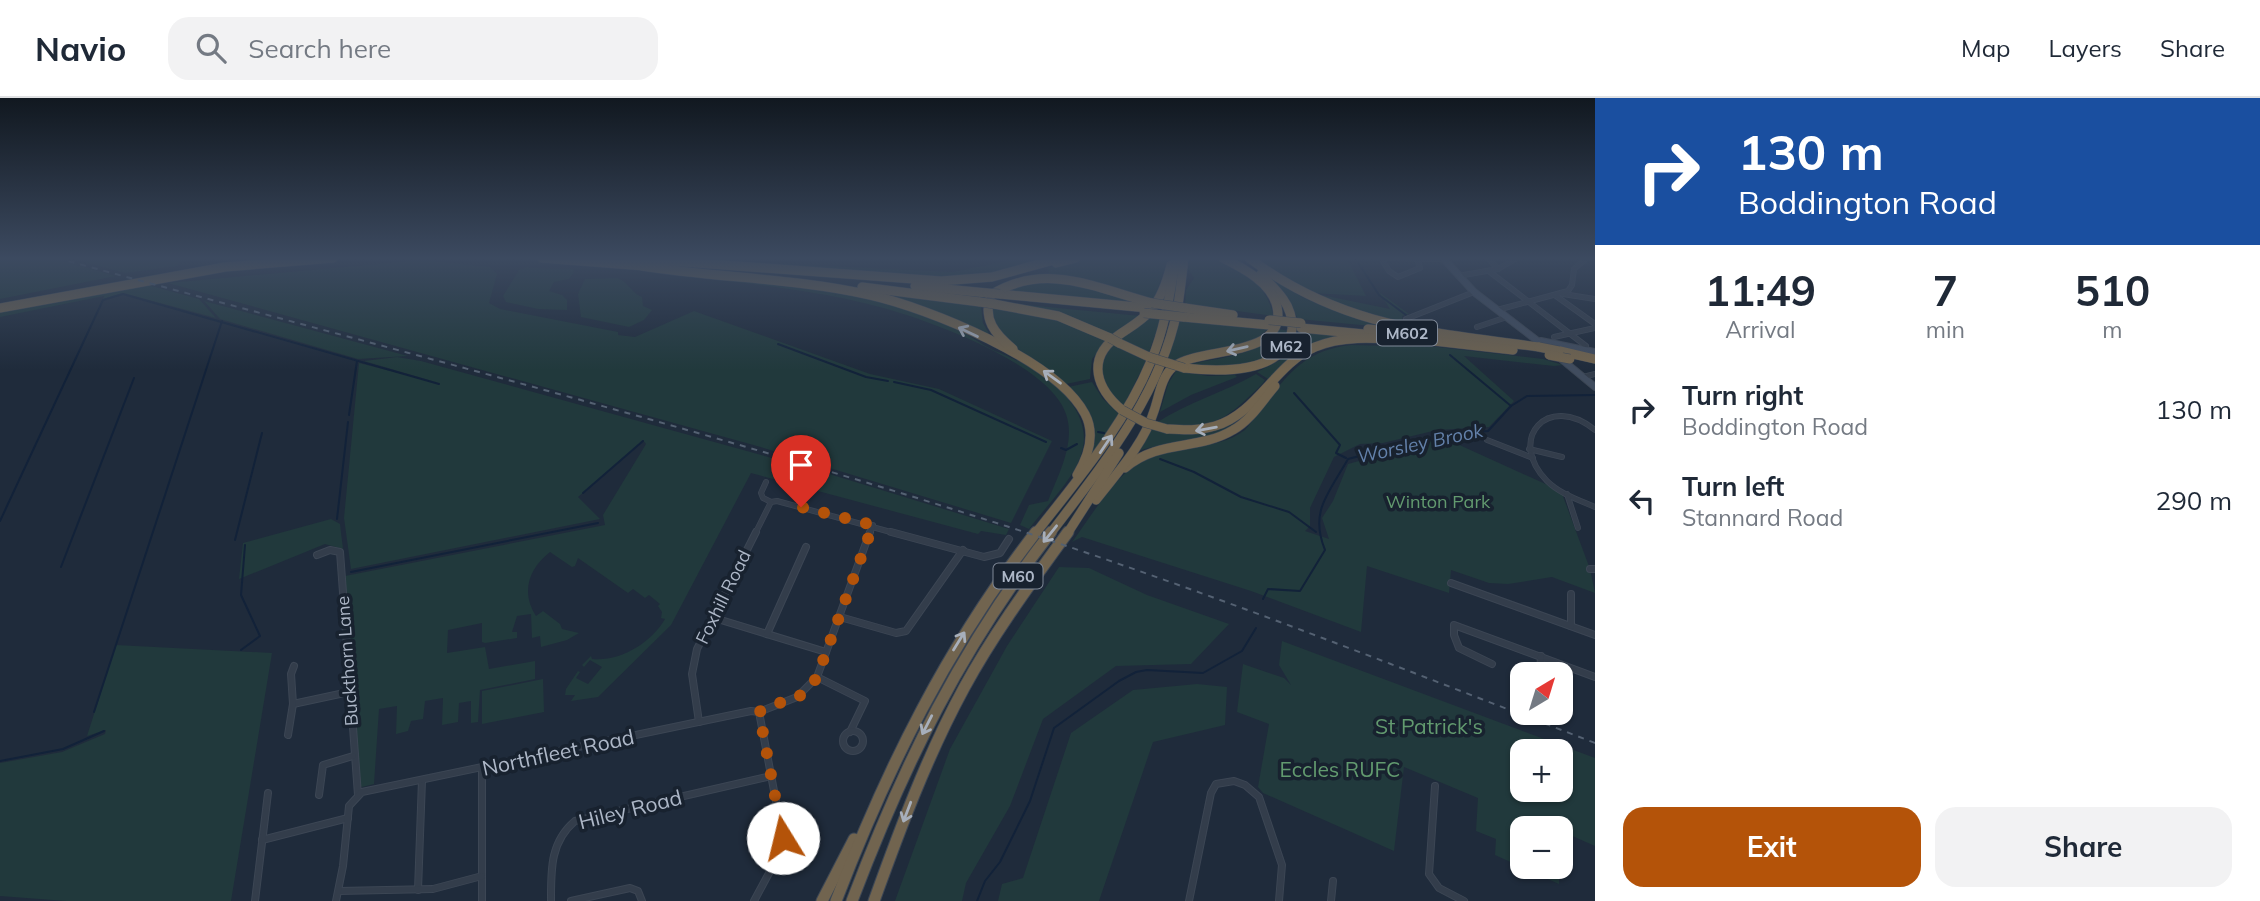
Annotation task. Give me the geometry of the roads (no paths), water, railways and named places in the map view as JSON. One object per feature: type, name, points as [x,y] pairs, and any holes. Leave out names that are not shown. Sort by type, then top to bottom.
[{"type":"highway","points":[[0,302],[35,295]]},
{"type":"highway","points":[[0,308],[68,295]]},
{"type":"highway","name":"M62","points":[[874,295],[950,323],[1029,363]]},
{"type":"highway","name":"M62","points":[[964,295],[997,299],[1049,314],[1149,357],[1184,368],[1214,372],[1247,369],[1271,360],[1290,340],[1292,317],[1281,295]]},
{"type":"highway","points":[[972,295],[984,297]]},
{"type":"highway","name":"M602","points":[[992,295],[989,298],[988,319],[998,337],[1029,363]]},
{"type":"highway","name":"M602","points":[[1111,295],[1148,308]]},
{"type":"highway","name":"M60","points":[[1161,295],[1150,312],[1111,341],[1097,358],[1096,372],[1100,386],[1122,410],[1146,423],[1167,429],[1200,431],[1226,423],[1296,358]]},
{"type":"highway","name":"M60","points":[[836,901],[871,811],[912,723],[955,648],[996,585],[1116,430],[1144,378],[1165,319],[1168,295]]},
{"type":"highway","name":"M60","points":[[874,901],[907,812],[955,705],[980,660],[1116,459],[1154,382],[1170,338],[1179,295]]},
{"type":"highway","name":"M60","points":[[1033,580],[1104,489],[1148,426],[1164,380],[1173,367],[1192,358],[1253,345],[1273,331],[1278,310],[1271,295]]},
{"type":"highway","name":"M602","points":[[1307,295],[1346,312],[1388,322],[1513,344]]},
{"type":"highway","name":"M602","points":[[997,299],[1148,308],[1301,325],[1538,344],[1595,359]]},
{"type":"highway","name":"M602","points":[[1184,312],[1257,318],[1269,322]]},
{"type":"highway","name":"M602","points":[[1301,325],[1549,355],[1595,365]]},
{"type":"highway","name":"M602","points":[[1296,358],[1315,347],[1339,341],[1438,341]]},
{"type":"highway","name":"M60","points":[[1104,489],[1130,463],[1148,451],[1220,436],[1237,428],[1296,358]]},
{"type":"highway","name":"M60","points":[[1029,363],[1064,387],[1082,408],[1089,425],[1091,439],[1088,456],[1065,498]]},
{"type":"highway","name":"M60","points":[[852,901],[901,778],[956,670],[1007,591],[1091,483],[1132,424]]},
{"type":"highway","points":[[822,901],[840,863],[871,811]]},
{"type":"main road","points":[[1478,295],[1595,387]]},
{"type":"main road","points":[[1538,344],[1595,352]]},
{"type":"street","points":[[1406,319],[1465,295]]},
{"type":"street","points":[[1521,295],[1586,346]]},
{"type":"street","points":[[1572,295],[1595,299]]},
{"type":"street","points":[[1497,310],[1556,296],[1595,326]]},
{"type":"street","points":[[1477,327],[1507,317]]},
{"type":"street","points":[[1554,338],[1595,326]]},
{"type":"street","points":[[1583,377],[1595,374]]},
{"type":"street","points":[[1595,430],[1578,418],[1552,416],[1541,422],[1532,433],[1530,449],[1549,483],[1595,507]]},
{"type":"street","points":[[1487,440],[1533,458]]},
{"type":"street","points":[[1530,449],[1562,457]]},
{"type":"street","points":[[766,482],[761,493],[763,498],[771,502],[777,501],[963,550],[996,557],[1002,554],[1009,539]]},
{"type":"street","points":[[1566,494],[1578,528]]},
{"type":"street","name":"Foxhill Road","points":[[699,722],[693,663],[711,617],[771,502]]},
{"type":"street","points":[[850,732],[866,701],[817,677],[873,525]]},
{"type":"street","points":[[767,634],[806,547]]},
{"type":"street","name":"Buckthorn Lane","points":[[317,555],[330,550],[340,552],[358,795]]},
{"type":"street","points":[[839,617],[896,633],[906,631],[963,550]]},
{"type":"street","points":[[1451,583],[1595,635]]},
{"type":"street","points":[[1570,594],[1571,626]]},
{"type":"street","points":[[711,617],[826,652]]},
{"type":"street","points":[[1492,664],[1457,648],[1452,638],[1454,625],[1595,677]]},
{"type":"street","points":[[1541,656],[1541,662]]},
{"type":"street","points":[[288,735],[293,704],[291,674],[294,666]]},
{"type":"street","name":"Northfleet Road","points":[[358,795],[751,711],[759,712],[798,699],[808,692],[817,677]]},
{"type":"street","points":[[293,704],[349,692]]},
{"type":"street","points":[[754,901],[782,849],[782,825],[759,712]]},
{"type":"street","points":[[319,795],[323,765],[353,755]]},
{"type":"street","points":[[482,767],[482,901]]},
{"type":"street","name":"Hiley Road","points":[[551,901],[551,870],[555,846],[563,830],[576,821],[771,776]]},
{"type":"street","points":[[418,890],[422,780]]},
{"type":"street","points":[[1189,901],[1211,793],[1216,784],[1224,781],[1245,785],[1259,797],[1282,865],[1279,901]]},
{"type":"street","points":[[1435,786],[1429,874],[1439,890],[1464,901]]},
{"type":"street","points":[[255,901],[268,793]]},
{"type":"street","points":[[337,901],[350,803],[358,795]]},
{"type":"street","points":[[262,841],[348,818]]},
{"type":"street","points":[[339,891],[418,890],[482,876]]},
{"type":"street","points":[[1331,901],[1333,881]]},
{"type":"street","points":[[571,901],[630,888],[638,891],[642,901]]},
{"type":"waterway","points":[[0,521],[103,300],[118,295]]},
{"type":"waterway","points":[[128,295],[222,322]]},
{"type":"waterway","name":"Worsley Brook","points":[[1380,295],[1406,315]]},
{"type":"waterway","points":[[94,712],[222,322]]},
{"type":"waterway","points":[[222,322],[439,384]]},
{"type":"waterway","points":[[778,344],[866,377],[888,381]]},
{"type":"waterway","name":"Worsley Brook","points":[[1450,355],[1511,406]]},
{"type":"waterway","points":[[349,415],[357,361]]},
{"type":"waterway","points":[[61,567],[134,378]]},
{"type":"waterway","points":[[894,382],[931,390],[1046,442]]},
{"type":"waterway","points":[[1294,393],[1340,445],[1336,453],[1346,458]]},
{"type":"waterway","points":[[1511,406],[1527,396],[1595,395]]},
{"type":"waterway","name":"Worsley Brook","points":[[1263,599],[1268,589],[1300,591],[1325,550],[1319,524],[1320,513],[1328,492],[1348,459],[1437,436],[1488,431],[1511,406]]},
{"type":"waterway","points":[[337,519],[348,422]]},
{"type":"waterway","points":[[1098,432],[1104,433]]},
{"type":"waterway","points":[[235,540],[262,433]]},
{"type":"waterway","points":[[583,493],[643,441]]},
{"type":"waterway","points":[[1061,448],[1066,450],[1077,444]]},
{"type":"waterway","points":[[1160,459],[1194,472],[1241,497],[1289,512],[1316,532]]},
{"type":"waterway","points":[[351,572],[598,523]]},
{"type":"waterway","points":[[241,650],[260,636],[241,595],[245,545]]},
{"type":"waterway","name":"Worsley Brook","points":[[977,901],[985,881],[1000,862],[1030,801],[1054,728],[1119,681],[1136,672],[1147,670],[1203,673],[1242,651],[1256,628]]},
{"type":"waterway","points":[[0,761],[63,749],[104,731]]},
{"type":"railway","points":[[195,295],[654,420],[1009,527],[1230,604],[1595,743]]},
{"type":"park label","name":"Winton Park","points":[[1438,501]]},
{"type":"park label","name":"St Patrick's","points":[[1429,726]]},
{"type":"park label","name":"Eccles RUFC","points":[[1340,769]]}]
